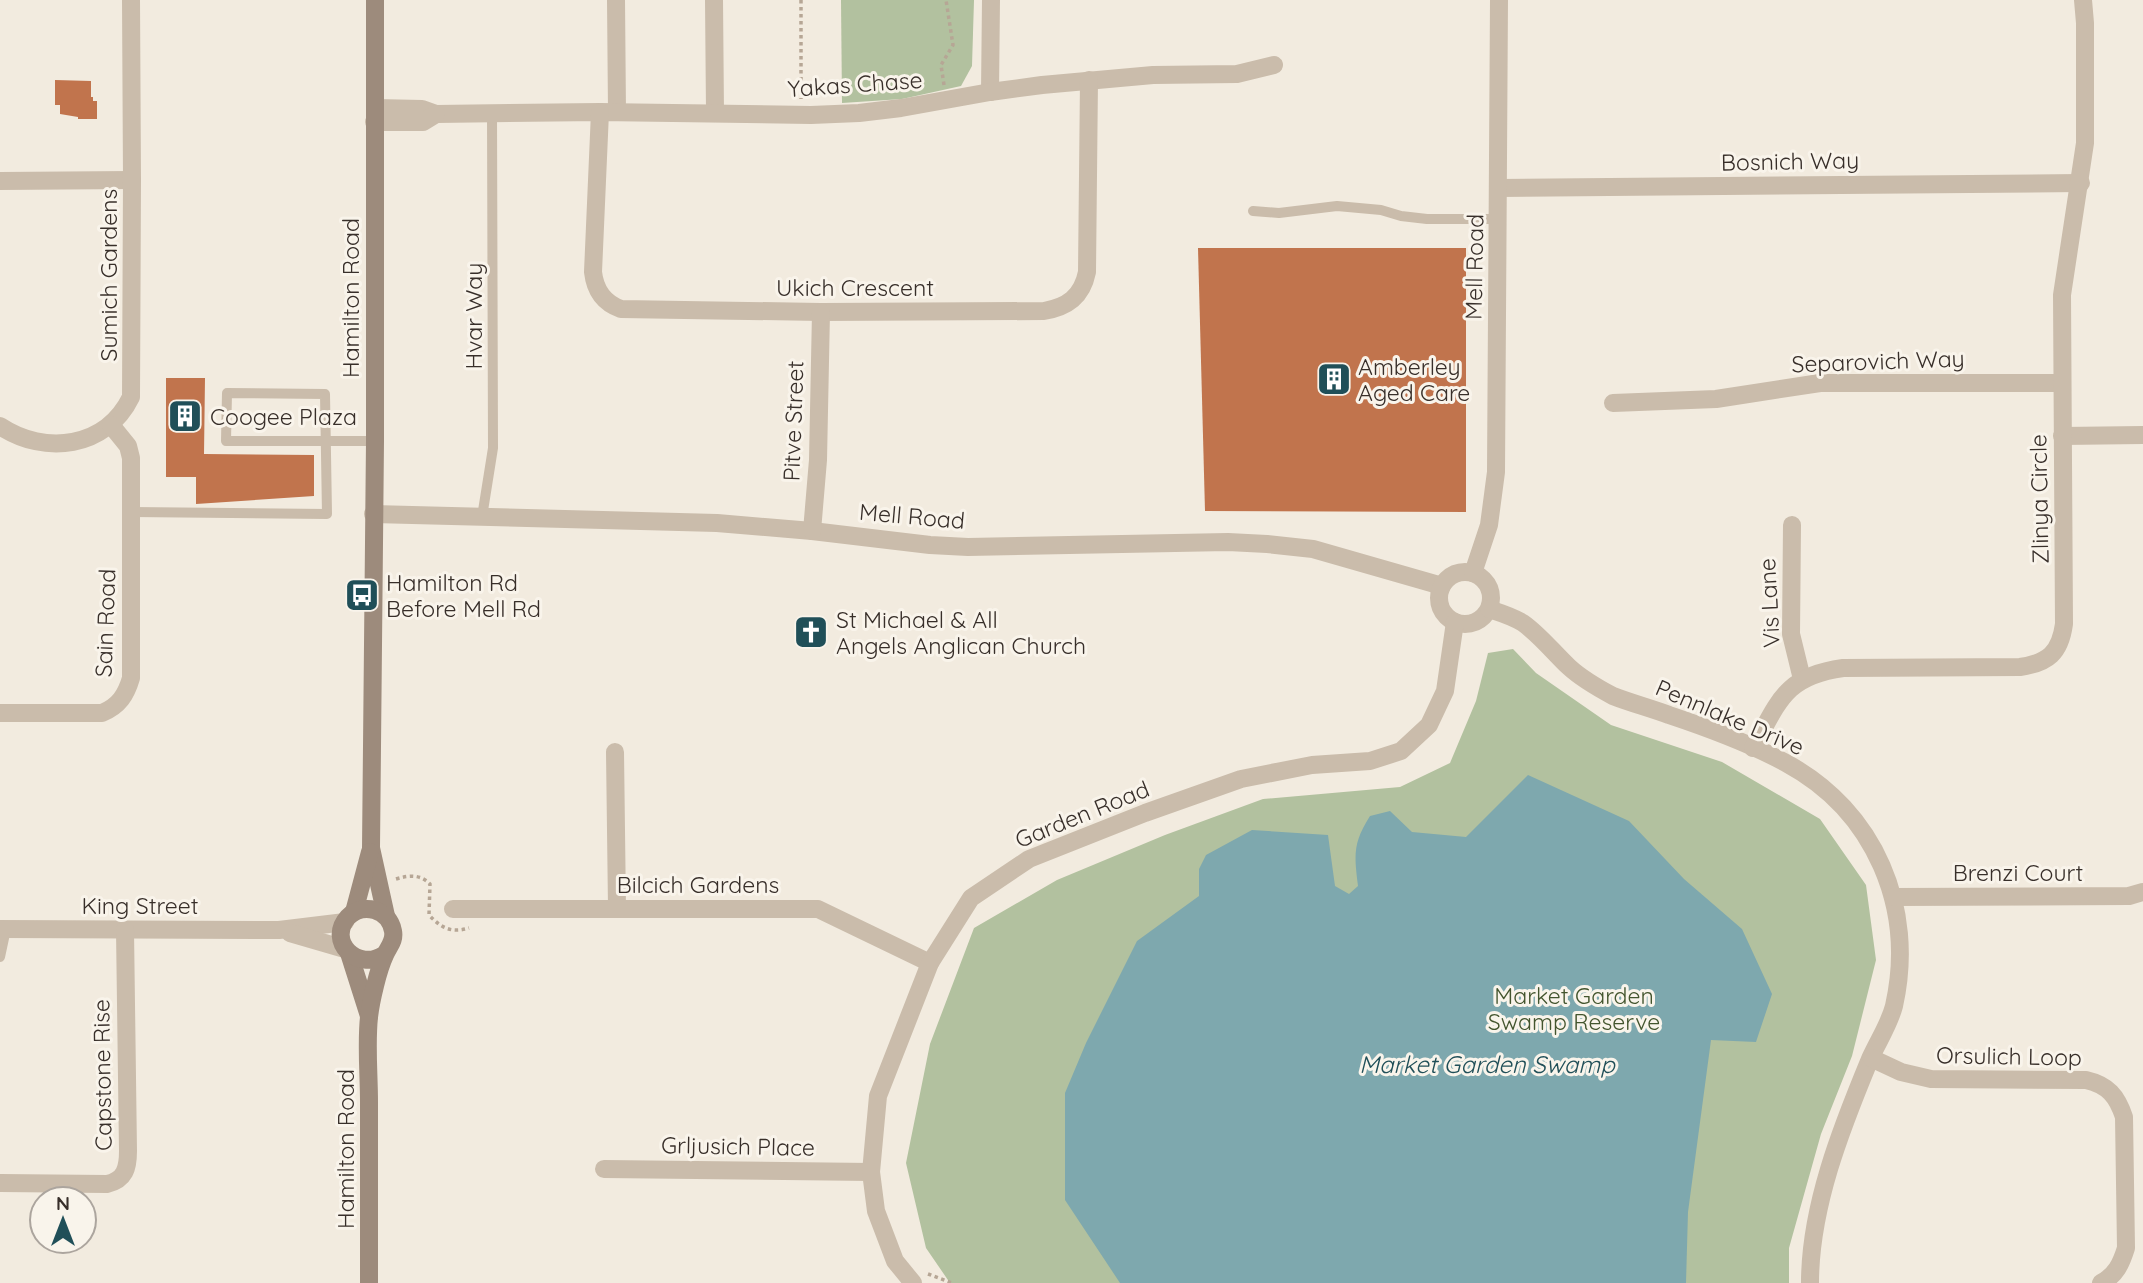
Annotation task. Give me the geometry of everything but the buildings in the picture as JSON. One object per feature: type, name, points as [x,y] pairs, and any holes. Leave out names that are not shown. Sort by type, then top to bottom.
[{"type":"main road","name":"Hamilton Road","points":[[374,0],[375,441],[371,848],[386,916]]},
{"type":"main road","name":"Hamilton Road","points":[[349,917],[371,848]]},
{"type":"main road","points":[[370,909],[386,916],[393,939],[385,954],[379,958],[363,960],[347,951],[341,936],[349,917],[370,909]]},
{"type":"main road","name":"Hamilton Road","points":[[347,951],[369,1016]]},
{"type":"main road","name":"Hamilton Road","points":[[369,1283],[369,1016],[385,954]]},
{"type":"street","name":"Sumich Gardens","points":[[0,426],[30,441],[76,442],[111,425],[131,397],[131,0]]},
{"type":"street","points":[[608,112],[616,0]]},
{"type":"street","points":[[714,0],[715,113]]},
{"type":"street","points":[[990,92],[991,0]]},
{"type":"street","name":"Mell Road","points":[[1473,573],[1489,525],[1496,472],[1499,0]]},
{"type":"street","name":"Zlinya Circle","points":[[1753,748],[1780,700],[1790,688],[1820,671],[1843,668],[2020,667],[2044,662],[2062,639],[2062,295],[2085,143],[2083,0]]},
{"type":"street","name":"Yakas Chase","points":[[375,115],[423,122],[436,114],[859,113],[990,92],[1089,80],[1153,75],[1237,74],[1274,65]]},
{"type":"street","name":"Ukich Crescent","points":[[608,112],[593,272],[598,291],[611,306],[621,309],[821,312],[1044,311],[1057,309],[1071,302],[1085,284],[1089,80]]},
{"type":"street","points":[[0,181],[132,180]]},
{"type":"street","name":"Bosnich Way","points":[[1499,188],[2081,183]]},
{"type":"street","name":"Pitve Street","points":[[812,531],[818,460],[821,312]]},
{"type":"street","name":"Separovich Way","points":[[1613,403],[1716,398],[1820,383],[2062,383]]},
{"type":"street","name":"Sain Road","points":[[0,713],[103,713],[122,700],[131,678],[131,458],[128,446],[111,425]]},
{"type":"street","points":[[2062,436],[2143,435]]},
{"type":"street","name":"Mell Road","points":[[373,514],[717,523],[968,547],[1228,542],[1267,544],[1313,549],[1442,586]]},
{"type":"street","name":"Vis Lane","points":[[1792,525],[1791,634],[1802,679]]},
{"type":"street","points":[[1458,573],[1473,573],[1487,584],[1491,592],[1489,609],[1471,623],[1455,622],[1443,611],[1440,603],[1442,586],[1458,573]]},
{"type":"street","name":"Pennlake Drive","points":[[1489,609],[1524,624],[1570,668],[1614,696],[1693,723],[1787,763],[1814,780],[1849,811],[1877,852],[1893,897],[1899,950],[1897,987],[1886,1028],[1871,1058],[1826,1177],[1812,1235],[1810,1283]]},
{"type":"street","name":"Garden Road","points":[[917,1277],[895,1261],[876,1211],[870,1172],[878,1096],[930,963],[971,898],[1029,859],[1241,779],[1312,765],[1370,761],[1401,751],[1429,725],[1446,691],[1455,622]]},
{"type":"street","points":[[615,752],[617,908]]},
{"type":"street","name":"Brenzi Court","points":[[1893,897],[2129,896],[2143,892]]},
{"type":"street","name":"Bilcich Gardens","points":[[453,909],[818,909],[930,963]]},
{"type":"street","name":"King Street","points":[[3,929],[279,930],[349,917]]},
{"type":"street","name":"Capstone Rise","points":[[0,1183],[107,1184],[119,1180],[125,1173],[128,1151],[125,930]]},
{"type":"street","name":"King Street","points":[[279,930],[347,951]]},
{"type":"street","name":"Orsulich Loop","points":[[1871,1058],[1916,1077],[2086,1080],[2110,1090],[2124,1117],[2126,1248],[2118,1269],[2112,1277],[2101,1283]]},
{"type":"street","name":"Grljusich Place","points":[[604,1169],[870,1172]]},
{"type":"lane","name":"Hvar Way","points":[[482,517],[493,448],[492,114]]},
{"type":"lane","points":[[1253,211],[1279,212],[1336,206],[1381,210],[1427,219],[1498,219]]},
{"type":"lane","points":[[132,512],[327,514],[326,441],[325,394],[227,393],[226,441],[326,441],[375,441]]},
{"type":"lane","points":[[0,957],[3,929]]},
{"type":"path","points":[[801,0],[802,115]]},
{"type":"path","points":[[946,0],[953,46],[941,65],[946,101]]},
{"type":"path","points":[[392,880],[421,876],[431,889],[429,915],[442,927]]},
{"type":"path","points":[[917,1277],[952,1283]]},
{"type":"green space","points":[[841,0],[974,0],[972,66],[961,86],[902,99],[842,103]]},
{"type":"green space","name":"Market Garden Swamp","points":[[1513,649],[1536,673],[1611,725],[1722,762],[1820,819],[1866,885],[1876,960],[1852,1056],[1821,1134],[1789,1248],[1789,1283],[950,1283],[926,1248],[906,1163],[930,1044],[974,928],[1057,880],[1165,835],[1263,799],[1400,787],[1450,763],[1476,701],[1488,653]]},
{"type":"water","name":"Market Garden Swamp","points":[[1528,775],[1629,821],[1684,879],[1742,929],[1772,994],[1756,1042],[1711,1040],[1688,1212],[1686,1283],[1120,1283],[1065,1200],[1065,1093],[1086,1043],[1137,941],[1199,896],[1199,869],[1206,855],[1252,830],[1328,835],[1335,886],[1349,894],[1358,886],[1356,849],[1360,834],[1370,816],[1390,811],[1412,832],[1466,837]]},
{"type":"place","name":"Amberley Aged Care","points":[[1334,379]]},
{"type":"place","name":"Coogee Plaza","points":[[185,416]]},
{"type":"place","name":"Hamilton Rd Before Mell Rd","points":[[362,595]]},
{"type":"place","name":"St Michael & All Angels Anglican Church","points":[[811,632]]},
{"type":"park label","name":"Market Garden Swamp Reserve","points":[[1574,1008]]}]
